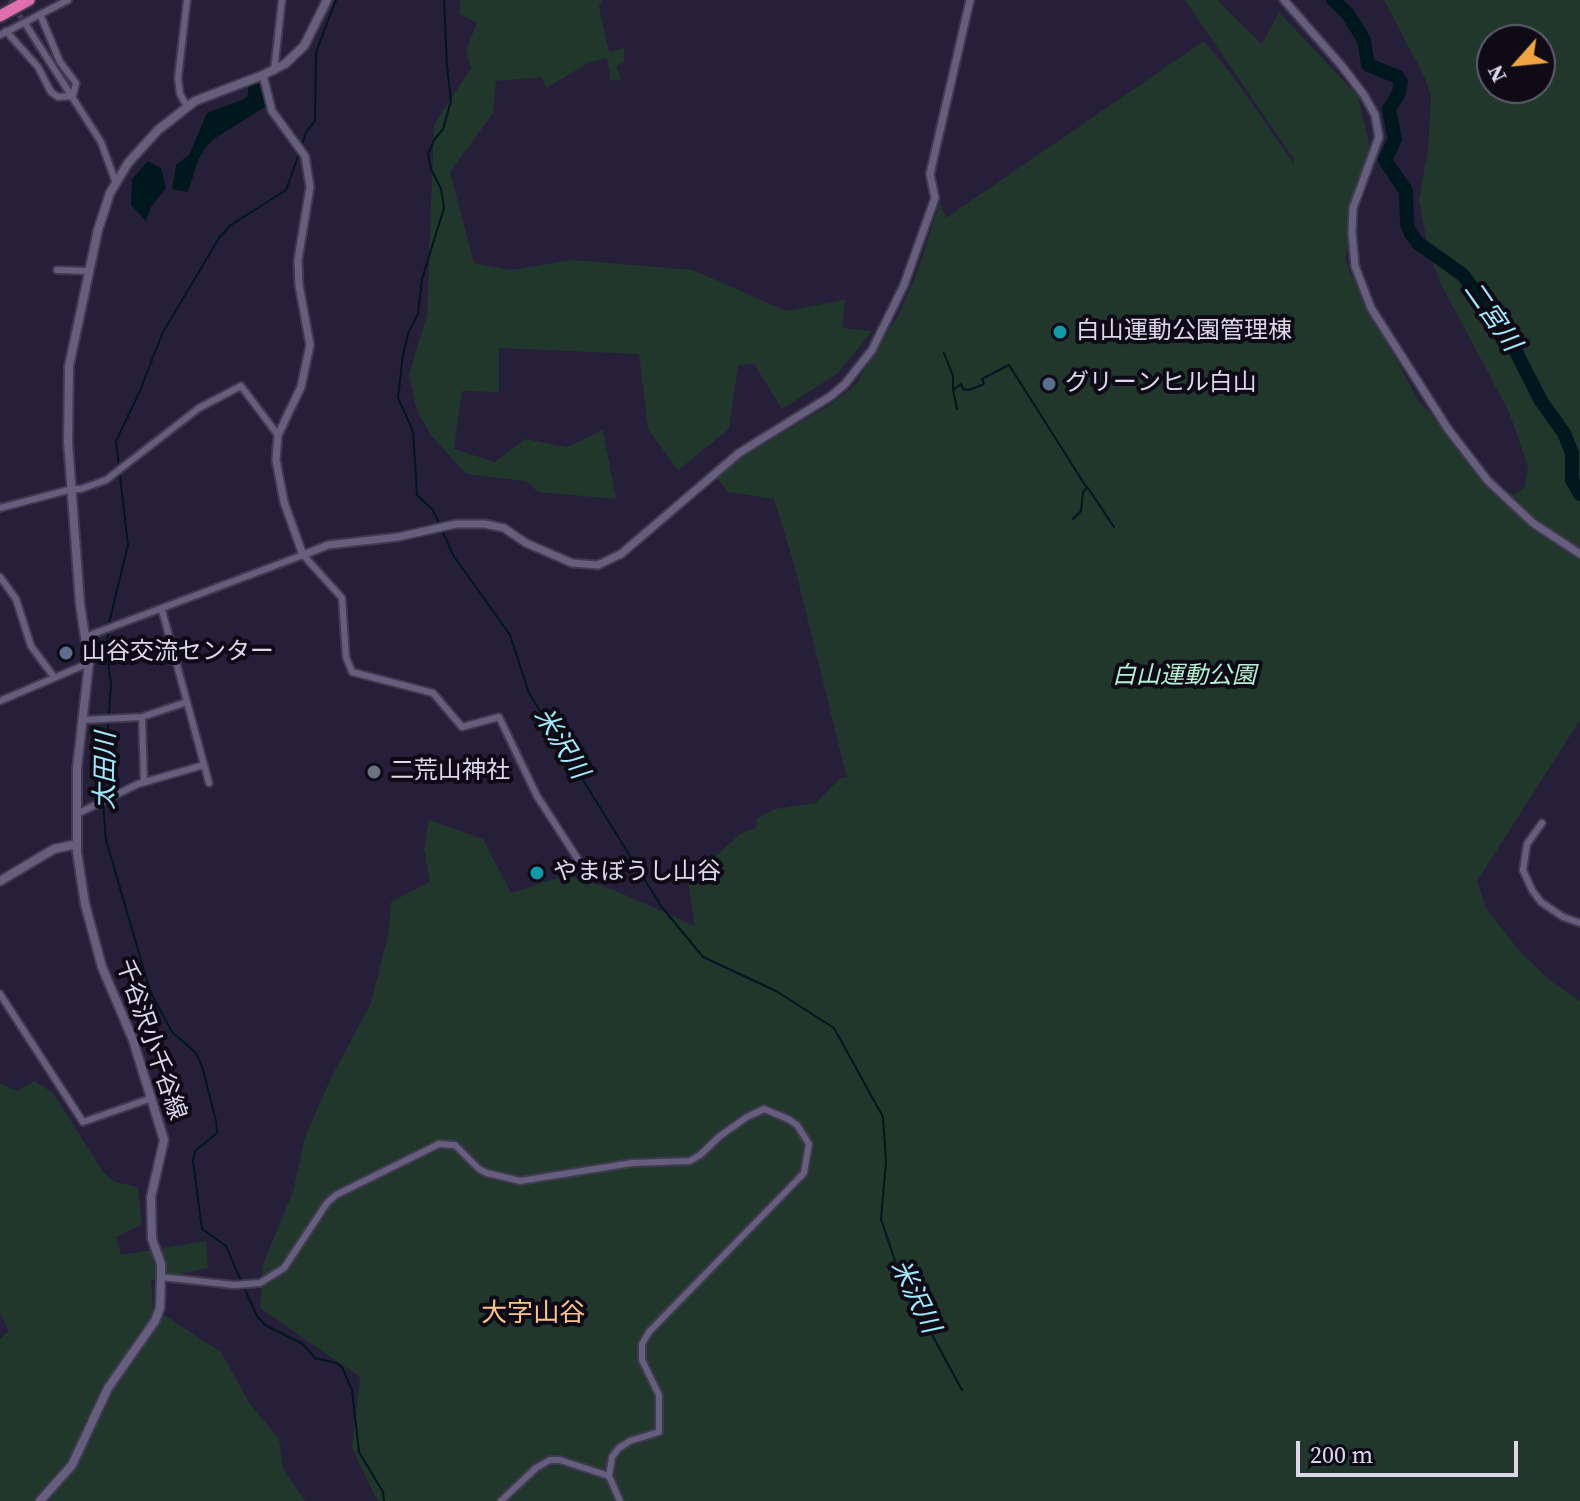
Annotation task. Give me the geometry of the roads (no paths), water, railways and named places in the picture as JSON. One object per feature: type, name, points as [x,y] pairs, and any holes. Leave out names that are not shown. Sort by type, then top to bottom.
[{"type":"highway","points":[[0,9],[16,0]]},
{"type":"highway","points":[[0,16],[29,0]]},
{"type":"main road","points":[[274,71],[304,46],[327,0]]},
{"type":"main road","name":"千谷沢小千谷線","points":[[40,1501],[72,1465],[108,1388],[155,1321],[160,1308],[161,1277],[161,1264],[152,1239],[151,1197],[164,1140],[124,1014],[102,967],[85,904],[77,844],[77,768],[89,663],[80,604],[72,489],[67,408],[69,366],[98,230],[116,183],[128,163],[158,130],[187,106],[274,71]]},
{"type":"main road","points":[[0,881],[54,849],[77,844]]},
{"type":"street","points":[[68,0],[3,33],[38,67],[51,92],[58,97],[73,96]]},
{"type":"street","points":[[187,0],[178,78],[180,94],[187,106]]},
{"type":"street","points":[[274,71],[282,0]]},
{"type":"street","points":[[85,637],[328,545],[398,537],[456,524],[485,524],[504,528],[526,543],[572,563],[598,565],[621,554],[739,453],[831,396],[845,384],[872,350],[904,285],[935,198],[930,185],[933,162],[970,0]]},
{"type":"street","points":[[1284,0],[1341,65],[1375,115],[1379,137],[1353,208],[1352,233],[1355,266],[1371,308],[1442,420],[1488,481],[1533,523],[1580,554]]},
{"type":"street","points":[[40,14],[60,62],[76,83],[73,96]]},
{"type":"street","points":[[26,25],[101,142],[116,183]]},
{"type":"street","points":[[263,75],[272,111],[305,156],[310,187],[298,260],[299,285],[310,345],[301,387],[278,435],[276,460],[284,502],[303,555],[342,598],[346,657],[352,672],[433,693],[462,727],[499,717],[537,796],[583,867]]},
{"type":"street","points":[[57,270],[89,271]]},
{"type":"street","points":[[0,508],[106,480],[173,426],[241,386],[278,435]]},
{"type":"street","points":[[0,577],[16,599],[31,646],[54,677]]},
{"type":"street","points":[[162,610],[209,783]]},
{"type":"street","points":[[0,701],[89,663]]},
{"type":"street","points":[[83,720],[142,717],[187,702]]},
{"type":"street","points":[[142,717],[144,782]]},
{"type":"street","points":[[77,814],[144,782],[204,765]]},
{"type":"street","points":[[1542,823],[1527,844],[1523,870],[1541,902],[1563,917],[1580,923]]},
{"type":"street","points":[[0,994],[83,1122],[152,1098]]},
{"type":"street","points":[[161,1277],[234,1285],[260,1283],[284,1268],[327,1203],[336,1195],[439,1144],[455,1145],[487,1173],[520,1181],[632,1163],[690,1161],[747,1117],[764,1109],[788,1119],[797,1125],[809,1144],[804,1173],[649,1332],[642,1344],[641,1354],[659,1395],[659,1432],[619,1448],[612,1457],[609,1476],[620,1501]]},
{"type":"street","points":[[501,1501],[536,1468],[550,1460],[560,1460],[609,1476]]},
{"type":"water","points":[[261,83],[265,107],[215,138],[205,148],[188,192],[172,189],[176,165],[189,155],[207,113],[242,100],[248,95],[248,86]]},
{"type":"water","points":[[148,161],[161,168],[166,188],[151,207],[146,221],[131,205],[132,179]]},
{"type":"waterway","name":"太田川","points":[[301,148],[306,132],[315,121],[316,52],[336,0]]},
{"type":"waterway","name":"米沢川","points":[[440,525],[433,510],[417,495],[413,431],[398,398],[403,354],[409,331],[418,314],[422,279],[444,208],[441,189],[431,169],[428,154],[443,129],[451,101],[444,0]]},
{"type":"waterway","name":"二宮川","points":[[1333,0],[1348,14],[1364,40],[1368,65],[1398,77],[1401,82],[1399,93],[1389,109],[1395,139],[1385,160],[1406,191],[1407,224],[1411,234],[1418,243],[1463,275],[1492,328],[1513,346],[1541,401],[1564,433],[1572,453],[1572,480],[1580,494]]},
{"type":"waterway","name":"太田川","points":[[103,798],[111,684],[106,648],[128,545],[116,441],[162,334],[219,238],[231,225],[286,190],[299,154]]},
{"type":"waterway","points":[[944,353],[953,376],[957,409]]},
{"type":"waterway","points":[[953,390],[961,384],[963,389],[968,390],[984,384],[982,379],[1009,365],[1087,488],[1083,492],[1081,511],[1073,519]]},
{"type":"waterway","points":[[1088,488],[1114,527]]},
{"type":"waterway","name":"米沢川","points":[[442,530],[453,555],[510,635],[529,693],[661,906],[703,957],[776,991],[834,1028],[883,1117],[886,1162],[881,1219],[900,1276],[962,1390]]},
{"type":"waterway","name":"太田川","points":[[103,804],[106,840],[150,991],[172,1032],[195,1052],[202,1066],[216,1121],[217,1133],[195,1151],[193,1161],[202,1229],[226,1246],[241,1281]]},
{"type":"waterway","name":"太田川","points":[[244,1287],[257,1316],[265,1325],[303,1344],[315,1358],[342,1367],[352,1390],[359,1452],[383,1492],[384,1501]]},
{"type":"tunnel","points":[[10,0],[25,24]]},
{"type":"place","name":"白山運動公園管理棟","points":[[1060,332]]},
{"type":"place","name":"グリーンヒル白山","points":[[1049,384]]},
{"type":"place","name":"山谷交流センター","points":[[66,653]]},
{"type":"place","name":"二荒山神社","points":[[374,772]]},
{"type":"place","name":"やまぼうし山谷","points":[[537,873]]},
{"type":"district","name":"大字山谷","points":[[533,1314]]},
{"type":"park label","name":"白山運動公園","points":[[1184,677]]}]
